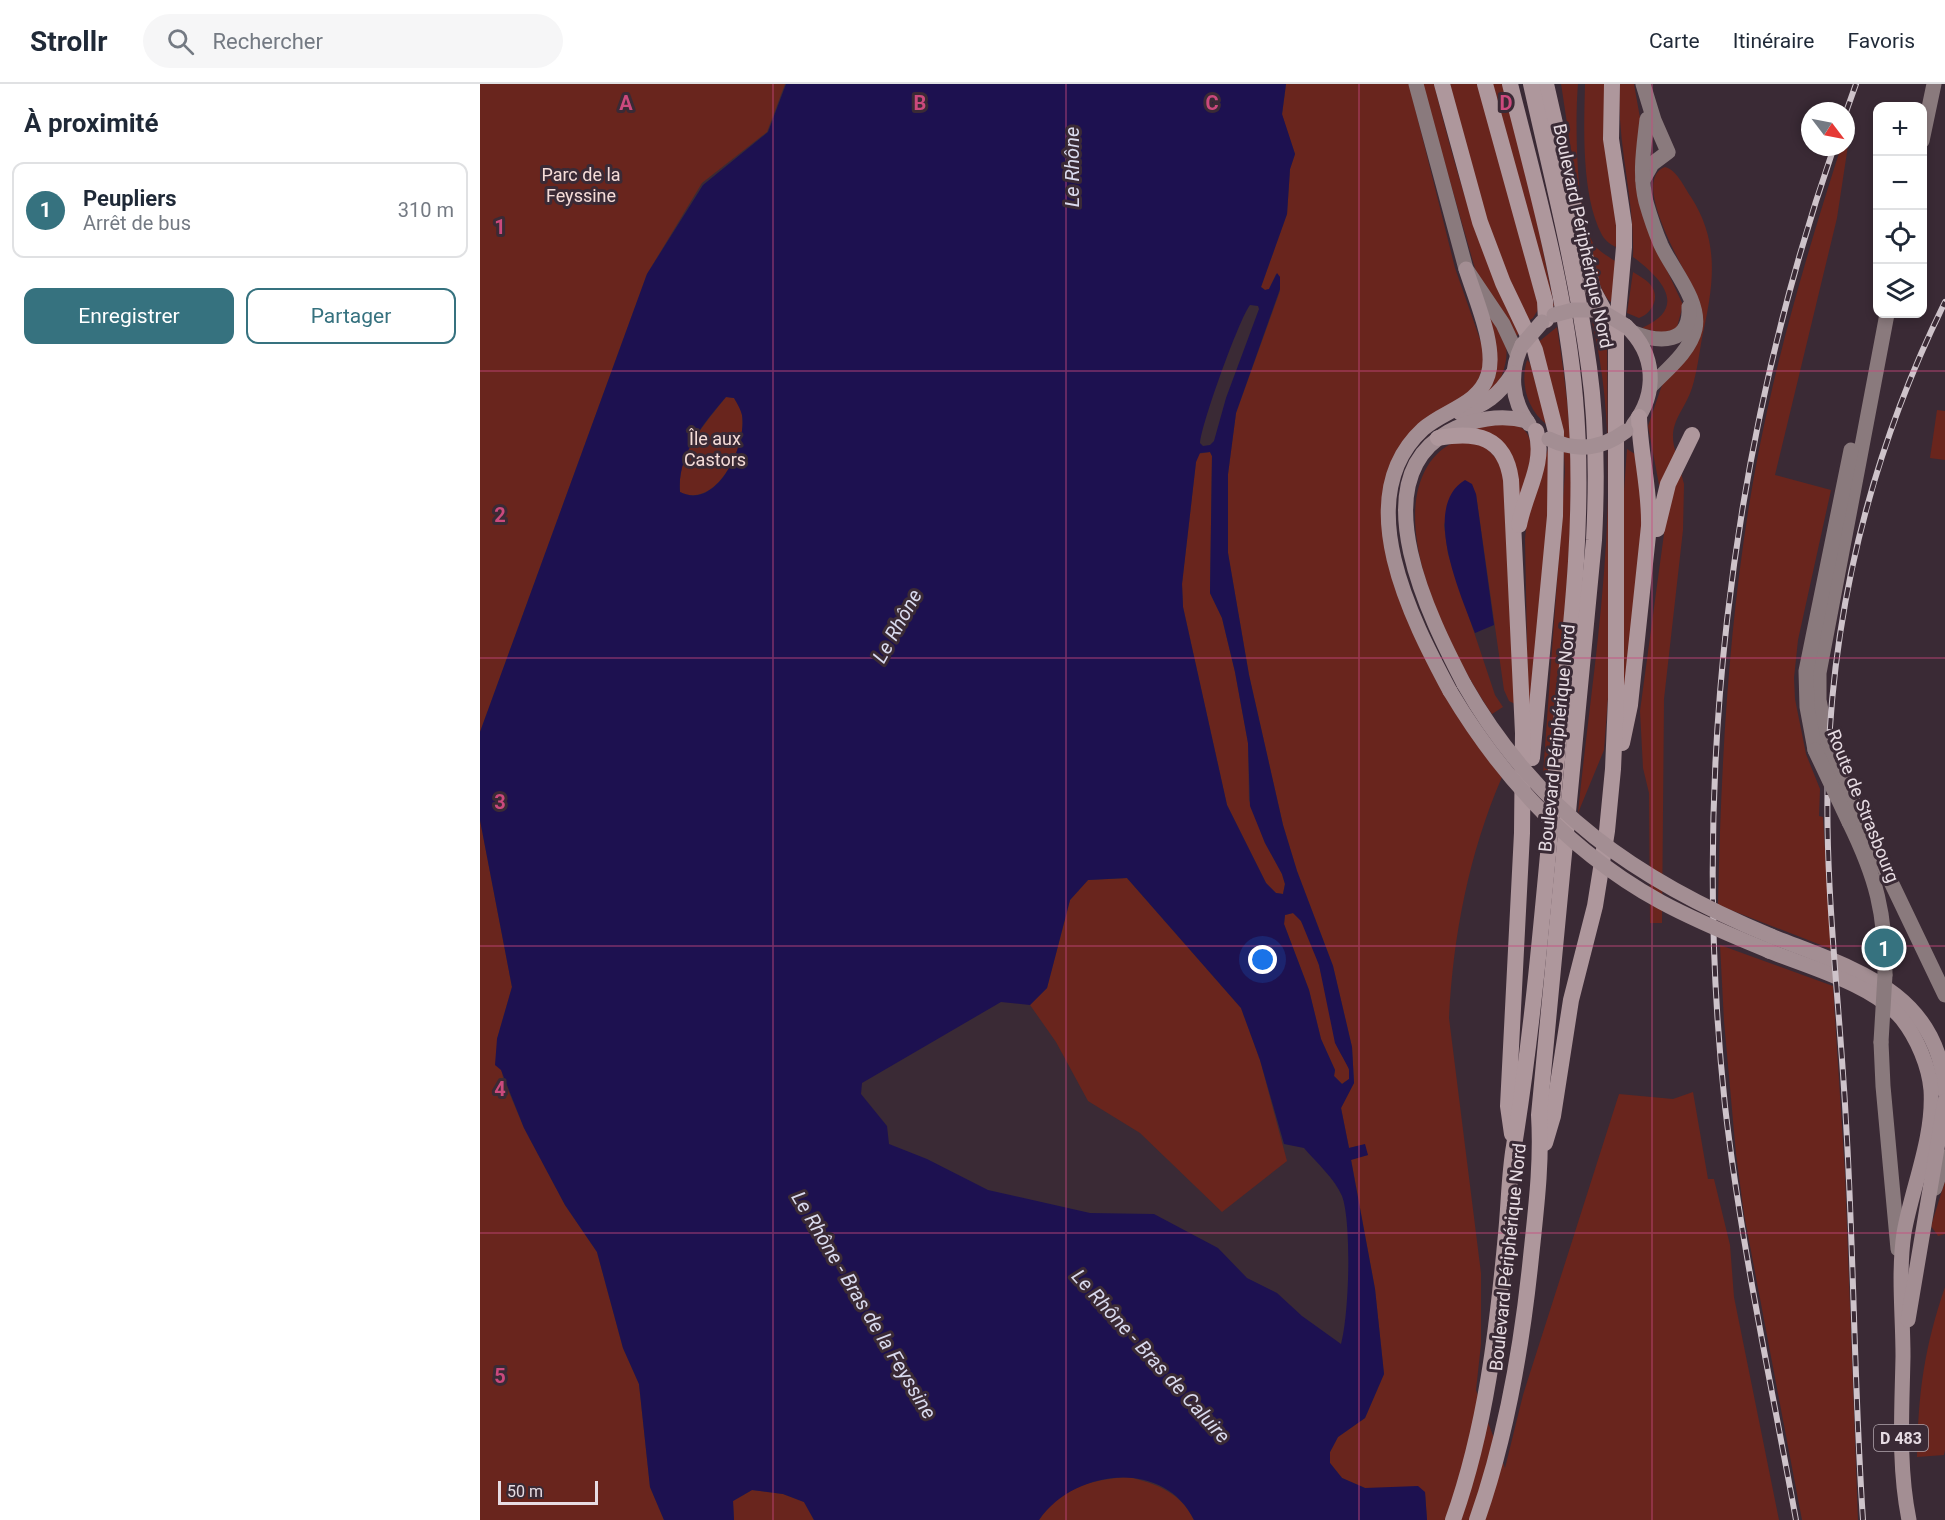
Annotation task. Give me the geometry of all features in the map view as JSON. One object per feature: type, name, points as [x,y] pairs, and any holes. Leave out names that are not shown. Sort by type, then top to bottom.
[{"type":"highway","points":[[1442,84],[1480,222],[1503,283],[1535,350],[1556,432],[1555,516],[1537,711],[1522,833]]},
{"type":"highway","points":[[1485,84],[1545,301],[1547,319]]},
{"type":"highway","name":"Boulevard Périphérique Nord","points":[[1453,1520],[1476,1444],[1497,1326],[1513,1150],[1525,1075],[1560,732],[1574,580],[1580,468],[1575,396],[1562,300],[1510,84]]},
{"type":"highway","name":"Boulevard Périphérique Nord","points":[[1477,1520],[1511,1400],[1524,1322],[1541,1155],[1539,1115],[1592,581],[1597,468],[1593,396],[1578,296],[1531,84]]},
{"type":"highway","points":[[1546,84],[1600,312]]},
{"type":"highway","points":[[1556,84],[1563,157]]},
{"type":"highway","points":[[1541,1155],[1553,1116],[1571,1000],[1595,906],[1607,831],[1613,769],[1616,699],[1616,336],[1624,247],[1622,205],[1611,139],[1612,84]]},
{"type":"highway","points":[[1613,769],[1624,736],[1630,705],[1650,512],[1640,445],[1639,417]]},
{"type":"highway","points":[[1516,548],[1523,509],[1539,460],[1540,446],[1537,430]]},
{"type":"highway","points":[[1438,438],[1456,435],[1478,436],[1500,448],[1510,468],[1516,548],[1523,733],[1522,833],[1508,1106],[1513,1150]]},
{"type":"highway","points":[[1636,642],[1661,506],[1668,484],[1692,435]]},
{"type":"main road","points":[[1416,84],[1489,348],[1489,372],[1475,396],[1437,419],[1413,439],[1401,458],[1391,488],[1389,526],[1391,548],[1407,600],[1427,649],[1457,688],[1546,794],[1585,830],[1623,860],[1674,892],[1770,944],[1859,988],[1882,1001],[1901,1018],[1922,1057],[1930,1089],[1930,1105],[1904,1234],[1900,1291]]},
{"type":"main road","points":[[1636,84],[1658,148]]},
{"type":"main road","points":[[1642,84],[1658,148],[1642,183],[1647,205],[1662,245],[1689,298],[1695,317],[1693,335],[1684,351],[1650,387]]},
{"type":"main road","points":[[1927,120],[1934,84]]},
{"type":"main road","points":[[1466,269],[1519,350]]},
{"type":"main road","points":[[1437,419],[1487,402],[1502,389],[1513,373],[1519,350],[1547,319],[1573,310],[1600,312],[1630,329],[1661,341],[1674,337],[1686,323],[1689,298]]},
{"type":"main road","name":"Route de Strasbourg","points":[[1886,318],[1879,352],[1860,409],[1808,662],[1805,695],[1822,748],[1854,819],[1945,995]]},
{"type":"main road","points":[[1457,688],[1425,599],[1407,531],[1406,505],[1413,471],[1429,446],[1438,438],[1461,426],[1498,417],[1537,430],[1566,446],[1584,448],[1611,441],[1626,431],[1639,417],[1647,404],[1650,387],[1648,359],[1630,329]]},
{"type":"main road","points":[[1513,373],[1516,398],[1537,430]]},
{"type":"main road","name":"Route de Strasbourg","points":[[1881,875],[1880,908],[1885,975],[1881,1042],[1882,1086],[1896,1215],[1903,1355],[1900,1461],[1909,1520]]},
{"type":"main road","points":[[1770,944],[1866,975],[1897,994],[1917,1015],[1933,1039],[1941,1064],[1945,1092]]},
{"type":"main road","points":[[1927,1211],[1945,1101]]},
{"type":"main road","name":"Route de Strasbourg","points":[[1903,1355],[1927,1211],[1945,1157]]},
{"type":"green space","name":"Parc de la Feyssine","points":[[480,84],[785,84],[767,132],[702,183],[647,274],[480,732]]},
{"type":"green space","points":[[1286,84],[1409,84],[1455,268],[1483,348],[1485,361],[1475,389],[1423,420],[1398,450],[1383,526],[1456,714],[1502,777],[1480,835],[1465,895],[1454,956],[1449,1018],[1481,1273],[1481,1344],[1476,1390],[1505,1468],[1523,1395],[1619,1094],[1673,1099],[1693,1092],[1708,1179],[1714,1179],[1730,1245],[1734,1297],[1779,1520],[1427,1520],[1425,1492],[1365,1488],[1342,1478],[1330,1463],[1330,1452],[1338,1437],[1365,1418],[1384,1374],[1375,1289],[1351,1159],[1368,1155],[1362,1145],[1349,1148],[1341,1108],[1354,1083],[1352,1047],[1333,966],[1297,871],[1283,825],[1249,675],[1228,553],[1228,474],[1236,413],[1280,291],[1280,277],[1276,274],[1269,289],[1265,290],[1261,287],[1287,214],[1290,169],[1295,154],[1282,115]]},
{"type":"green space","points":[[1422,84],[1434,84],[1480,241],[1505,302],[1520,331],[1517,336],[1476,272]]},
{"type":"green space","points":[[1450,84],[1479,84],[1539,308],[1533,318],[1525,323],[1485,219]]},
{"type":"green space","points":[[1491,84],[1502,84],[1517,139],[1549,278],[1554,306],[1550,308]]},
{"type":"green space","points":[[1561,84],[1578,84],[1577,143],[1583,214],[1588,233],[1595,246],[1618,263],[1611,302],[1602,290],[1594,267],[1587,236],[1573,164]]},
{"type":"green space","points":[[1585,84],[1607,84],[1619,249],[1602,235],[1590,201],[1585,161]]},
{"type":"green space","points":[[1620,84],[1634,84],[1642,129],[1641,148],[1665,266],[1683,305],[1677,327],[1666,334],[1642,328],[1657,320],[1665,311],[1667,302],[1666,292],[1660,283],[1633,257],[1633,235],[1619,106]]},
{"type":"green space","points":[[1838,156],[1846,156],[1837,218],[1775,475],[1831,490],[1798,640],[1794,678],[1795,699],[1806,754],[1820,789],[1819,816],[1823,817],[1831,949],[1718,905],[1721,796],[1728,687],[1746,525],[1772,389],[1804,267]]},
{"type":"green space","points":[[1665,167],[1680,179],[1701,214],[1711,249],[1712,266],[1709,301],[1695,376],[1674,428],[1673,436],[1677,456],[1660,490],[1648,426],[1661,388],[1700,303],[1675,254],[1657,210],[1653,191],[1655,176]]},
{"type":"green space","points":[[1633,272],[1650,285],[1655,296],[1653,306],[1639,318],[1627,313]]},
{"type":"green space","points":[[1481,304],[1502,335],[1507,353],[1506,363],[1496,389],[1486,392]]},
{"type":"green space","points":[[1592,322],[1607,326],[1608,435],[1603,380]]},
{"type":"green space","points":[[1557,327],[1570,433],[1571,507],[1564,624],[1547,779],[1543,774],[1565,472],[1564,454],[1536,344]]},
{"type":"green space","points":[[1527,360],[1530,363],[1547,425],[1534,411],[1527,396],[1524,378]]},
{"type":"green space","name":"Île aux Castors","points":[[726,397],[734,398],[742,415],[740,443],[734,458],[727,472],[706,492],[693,495],[680,492],[680,478],[687,453],[701,429]]},
{"type":"green space","points":[[1937,410],[1945,411],[1945,460],[1930,458]]},
{"type":"green space","points":[[1487,425],[1515,425],[1525,430],[1530,439],[1528,477],[1518,511],[1515,470],[1507,449],[1488,434],[1473,429]]},
{"type":"green space","points":[[1458,441],[1484,445],[1503,466],[1515,704],[1509,701],[1504,690],[1476,494],[1455,491],[1444,525],[1448,554],[1495,695],[1503,707],[1492,714],[1460,661],[1444,629],[1420,559],[1415,526],[1417,494],[1427,467],[1440,451]]},
{"type":"green space","points":[[1548,449],[1549,527],[1529,750],[1525,539],[1528,507]]},
{"type":"green space","points":[[1627,449],[1635,454],[1641,486],[1642,520],[1624,725],[1624,491]]},
{"type":"green space","points":[[1210,452],[1212,456],[1210,593],[1222,618],[1235,672],[1248,743],[1249,800],[1265,843],[1282,874],[1285,884],[1283,894],[1276,893],[1266,883],[1227,805],[1183,607],[1182,584],[1197,454]]},
{"type":"green space","points":[[1681,473],[1684,484],[1683,530],[1664,699],[1662,923],[1650,923],[1649,793],[1643,768],[1640,711],[1666,519],[1670,497]]},
{"type":"green space","points":[[1608,503],[1609,684],[1604,750],[1578,813],[1599,630]]},
{"type":"green space","points":[[480,820],[512,987],[497,1039],[503,1078],[524,1128],[565,1205],[597,1252],[623,1348],[639,1384],[650,1487],[664,1520],[480,1520]]},
{"type":"green space","points":[[1127,878],[1241,1008],[1260,1060],[1287,1161],[1222,1212],[1140,1133],[1088,1101],[1056,1042],[1030,1005],[1047,988],[1070,900],[1088,880]]},
{"type":"green space","points":[[1293,913],[1309,935],[1321,972],[1335,1040],[1349,1073],[1349,1079],[1342,1084],[1334,1076],[1335,1070],[1321,1039],[1309,990],[1284,924],[1285,915]]},
{"type":"green space","points":[[1720,945],[1833,986],[1845,1174],[1858,1520],[1802,1520],[1744,1214],[1724,1021]]},
{"type":"green space","points":[[1945,1181],[1945,1234],[1938,1236],[1931,1226]]},
{"type":"green space","points":[[1945,1287],[1945,1450],[1944,1455],[1917,1457],[1919,1412],[1927,1351]]},
{"type":"green space","points":[[1128,1477],[1158,1486],[1175,1496],[1194,1520],[1039,1520],[1057,1500],[1078,1487],[1101,1480]]},
{"type":"green space","points":[[752,1490],[783,1494],[804,1502],[814,1520],[734,1520],[733,1501]]},
{"type":"water","points":[[786,84],[1286,84],[1282,114],[1295,154],[1290,169],[1287,214],[1261,287],[1265,290],[1269,289],[1277,273],[1280,277],[1280,289],[1236,413],[1228,474],[1228,553],[1249,675],[1283,825],[1297,871],[1333,966],[1352,1047],[1354,1083],[1341,1108],[1349,1148],[1365,1144],[1368,1155],[1351,1160],[1375,1289],[1384,1374],[1365,1418],[1338,1437],[1330,1452],[1330,1463],[1342,1478],[1365,1488],[1418,1486],[1425,1492],[1427,1520],[1194,1520],[1180,1500],[1162,1487],[1141,1479],[1118,1478],[1096,1481],[1074,1490],[1054,1503],[1039,1520],[814,1520],[804,1502],[783,1494],[752,1490],[733,1501],[734,1520],[664,1520],[650,1487],[639,1384],[623,1348],[597,1252],[565,1205],[524,1128],[501,1070],[495,1065],[497,1039],[512,987],[480,820],[480,732],[647,274],[703,185],[768,132]],"holes":[[[1250,305],[1258,306],[1259,309],[1226,398],[1214,441],[1210,445],[1203,446],[1200,443],[1202,432],[1213,395]],[[726,397],[734,398],[741,413],[742,428],[734,458],[727,472],[717,484],[706,492],[693,495],[680,492],[680,478],[687,453],[701,429]],[[1210,452],[1212,456],[1210,593],[1222,618],[1235,672],[1248,743],[1250,806],[1265,843],[1282,874],[1285,884],[1283,894],[1276,893],[1266,883],[1227,805],[1183,607],[1182,584],[1196,462],[1200,453]],[[1127,878],[1241,1008],[1260,1060],[1284,1144],[1304,1148],[1330,1177],[1342,1196],[1347,1227],[1348,1270],[1346,1313],[1341,1344],[1302,1316],[1277,1293],[1247,1278],[1218,1248],[1154,1214],[1090,1213],[988,1190],[927,1159],[889,1144],[887,1126],[861,1094],[862,1083],[1001,1002],[1030,1005],[1047,988],[1070,900],[1088,880]],[[1293,913],[1301,921],[1319,965],[1335,1043],[1349,1069],[1349,1079],[1342,1084],[1334,1076],[1335,1070],[1321,1039],[1309,990],[1284,924],[1285,915]]]},
{"type":"water","points":[[1465,480],[1472,484],[1476,494],[1494,625],[1475,633],[1454,576],[1445,531],[1446,510],[1452,493]]},
{"type":"railway","points":[[1850,102],[1856,84]]},
{"type":"railway","points":[[1796,1520],[1748,1262],[1725,1106],[1716,985],[1713,863],[1717,742],[1727,620],[1744,500],[1767,381],[1797,263],[1831,156]]},
{"type":"railway","points":[[1863,1520],[1849,1172],[1828,857],[1828,768],[1832,707],[1838,647],[1861,529],[1897,414],[1945,302]]},
{"type":"place","name":"Peupliers","points":[[1884,948]]},
{"type":"water label","name":"Le Rhône","points":[[1072,167]]},
{"type":"water label","name":"Le Rhône","points":[[897,626]]},
{"type":"water label","name":"Le Rhône - Bras de la Feyssine","points":[[864,1305]]},
{"type":"water label","name":"Le Rhône - Bras de Caluire","points":[[1151,1356]]}]
